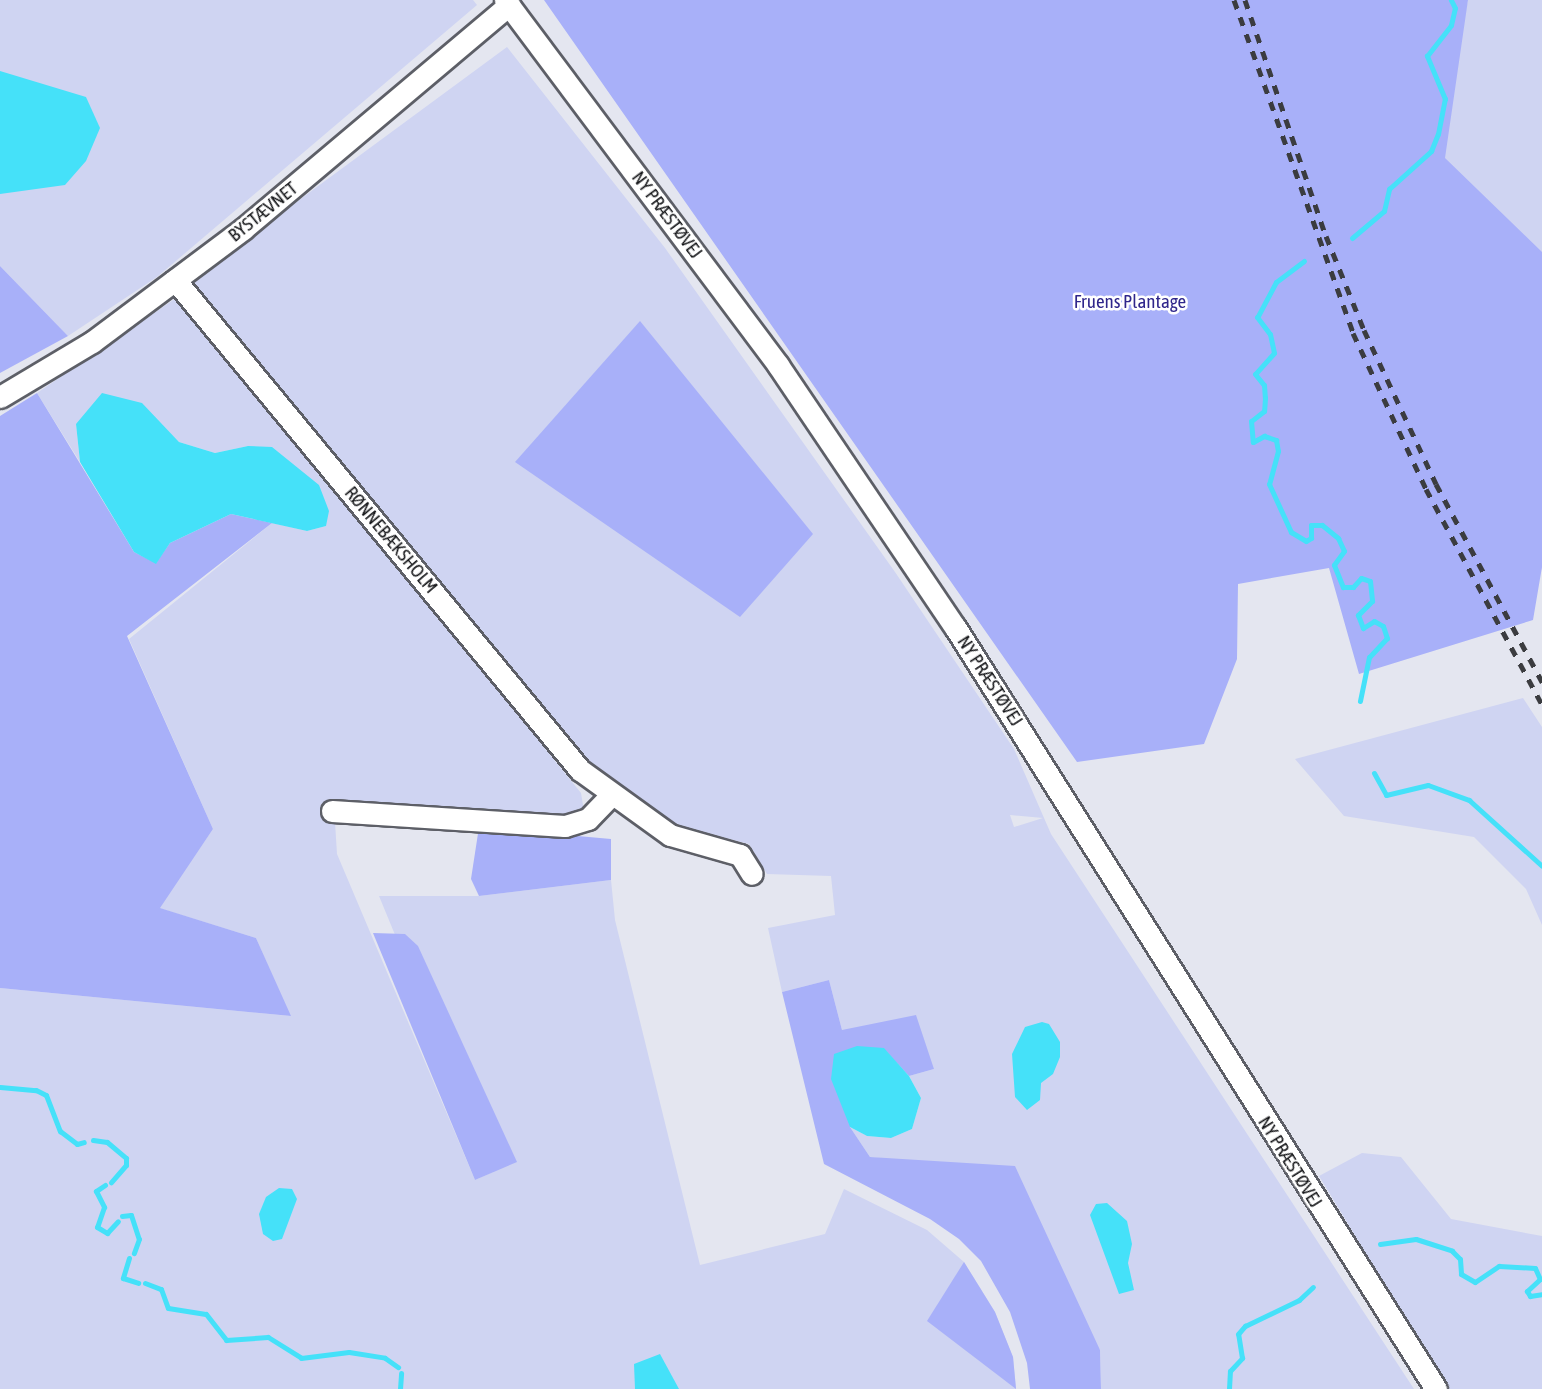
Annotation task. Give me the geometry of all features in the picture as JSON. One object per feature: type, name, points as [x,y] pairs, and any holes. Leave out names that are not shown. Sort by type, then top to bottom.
[{"type":"street","name":"BYSTÆVNET","points":[[0,397],[92,342],[243,229],[507,2]]},
{"type":"street","name":"NY PRÆSTØVEJ","points":[[507,2],[778,365],[955,627],[1436,1389]]},
{"type":"street","name":"RØNNEBÆKSHOLM","points":[[175,280],[580,769],[611,795],[670,835],[730,849],[747,861],[752,874]]},
{"type":"street","points":[[332,811],[565,826],[588,819],[611,795]]},
{"type":"shaded area","points":[[0,0],[473,0],[477,5],[157,277],[68,336],[0,266]]},
{"type":"shaded area","points":[[1468,0],[1542,0],[1542,568],[1523,611],[1400,343]]},
{"type":"shaded area","points":[[507,47],[665,248],[895,572],[1014,749],[1051,834],[1414,1389],[1101,1389],[1100,1350],[924,1163],[870,1157],[850,1127],[867,1136],[891,1138],[912,1129],[921,1098],[909,1076],[934,1069],[842,1030],[829,980],[782,992],[768,928],[835,915],[831,876],[767,874],[749,844],[671,824],[587,762],[189,281]],"holes":[[[1010,815],[1043,818],[1014,827]]]},
{"type":"shaded area","points":[[0,71],[86,97],[100,128],[86,161],[65,185],[0,194]]},
{"type":"shaded area","points":[[179,296],[581,793],[584,811],[564,821],[334,806],[337,854],[475,1180],[493,1172],[379,896],[479,896],[611,880],[615,920],[700,1265],[825,1234],[844,1189],[927,1230],[964,1262],[995,1312],[1013,1357],[1016,1389],[0,1389],[0,988],[290,1016],[256,938],[159,908],[213,829],[129,639],[272,523],[307,531],[326,526],[248,446],[215,453],[179,442],[142,404],[76,424],[80,462],[37,393]]},
{"type":"shaded area","points":[[102,393],[142,403],[179,442],[215,453],[248,446],[272,447],[319,485],[329,511],[326,526],[307,531],[231,514],[170,543],[156,564],[134,552],[80,462],[76,424]]},
{"type":"shaded area","points":[[1523,698],[1542,727],[1542,925],[1526,889],[1474,837],[1344,816],[1295,759]]},
{"type":"shaded area","points":[[1042,1022],[1049,1024],[1060,1042],[1060,1057],[1053,1074],[1041,1083],[1040,1100],[1027,1110],[1015,1097],[1012,1054],[1025,1027]]},
{"type":"shaded area","points":[[857,1046],[884,1048],[909,1076],[921,1098],[912,1129],[891,1138],[867,1136],[850,1127],[831,1079],[834,1054]]},
{"type":"shaded area","points":[[1362,1153],[1401,1157],[1451,1219],[1542,1236],[1542,1389],[1448,1389],[1319,1176]]},
{"type":"shaded area","points":[[279,1188],[292,1189],[297,1199],[282,1239],[273,1241],[263,1234],[259,1214],[266,1197]]},
{"type":"shaded area","points":[[1107,1203],[1127,1221],[1132,1244],[1128,1263],[1134,1290],[1119,1294],[1090,1215],[1096,1204]]},
{"type":"shaded area","points":[[660,1354],[679,1389],[635,1389],[634,1364]]},
{"type":"green space","name":"Fruens Plantage","points":[[544,0],[1468,0],[1445,158],[1542,252],[1542,567],[1533,620],[1359,674],[1329,568],[1238,584],[1237,659],[1204,744],[1077,762]]},
{"type":"green space","points":[[0,266],[68,336],[0,373]]},
{"type":"green space","points":[[640,321],[813,534],[740,617],[515,462]]},
{"type":"green space","points":[[37,393],[134,552],[156,563],[170,543],[231,514],[272,523],[127,636],[213,829],[160,908],[256,938],[291,1016],[0,988],[0,416]]},
{"type":"green space","points":[[479,827],[611,839],[611,880],[479,896],[471,879]]},
{"type":"green space","points":[[373,933],[405,934],[418,946],[517,1162],[475,1180]]},
{"type":"green space","points":[[829,980],[842,1030],[916,1015],[934,1069],[909,1076],[883,1048],[850,1127],[870,1157],[1015,1166],[1100,1350],[1101,1389],[1030,1389],[1027,1363],[1010,1312],[981,1261],[959,1239],[930,1219],[824,1164],[782,992]]},
{"type":"green space","points":[[964,1262],[995,1312],[1013,1357],[1016,1389],[927,1321]]},
{"type":"waterway","points":[[1352,238],[1384,211],[1389,189],[1431,151],[1438,134],[1445,99],[1427,56],[1451,25],[1455,8],[1451,0]]},
{"type":"waterway","points":[[1304,261],[1276,282],[1257,317],[1270,334],[1274,353],[1255,374],[1264,385],[1265,398],[1264,411],[1251,421],[1253,442],[1264,436],[1276,440],[1278,451],[1269,484],[1291,532],[1306,541],[1311,538],[1311,525],[1322,525],[1338,538],[1344,551],[1334,565],[1343,587],[1353,587],[1361,578],[1370,581],[1372,601],[1358,615],[1363,628],[1374,621],[1383,626],[1387,638],[1369,657],[1360,701]]},
{"type":"waterway","points":[[1374,773],[1386,795],[1428,785],[1469,800],[1542,866]]},
{"type":"waterway","points":[[0,1087],[36,1090],[46,1095],[60,1131],[77,1144],[84,1142]]},
{"type":"waterway","points":[[93,1140],[107,1142],[126,1158],[126,1165],[111,1182]]},
{"type":"waterway","points":[[105,1185],[96,1191],[104,1207],[97,1227],[107,1233],[118,1221]]},
{"type":"waterway","points":[[122,1216],[131,1215],[139,1239],[134,1253]]},
{"type":"waterway","points":[[1380,1244],[1416,1239],[1452,1251],[1460,1259],[1461,1274],[1475,1282],[1499,1266],[1535,1268],[1540,1279],[1527,1291],[1530,1296],[1542,1294]]},
{"type":"waterway","points":[[129,1258],[123,1278],[138,1283]]},
{"type":"waterway","points":[[145,1283],[161,1289],[168,1308],[206,1314],[226,1340],[268,1337],[301,1358],[349,1352],[385,1358],[398,1367]]},
{"type":"waterway","points":[[1229,1389],[1230,1371],[1242,1358],[1238,1334],[1245,1326],[1299,1300],[1313,1287]]},
{"type":"waterway","points":[[400,1389],[401,1373]]},
{"type":"railway","points":[[1234,0],[1353,333],[1426,489],[1542,704]]},
{"type":"railway","points":[[1245,0],[1326,236],[1364,330],[1436,484],[1542,682]]}]
